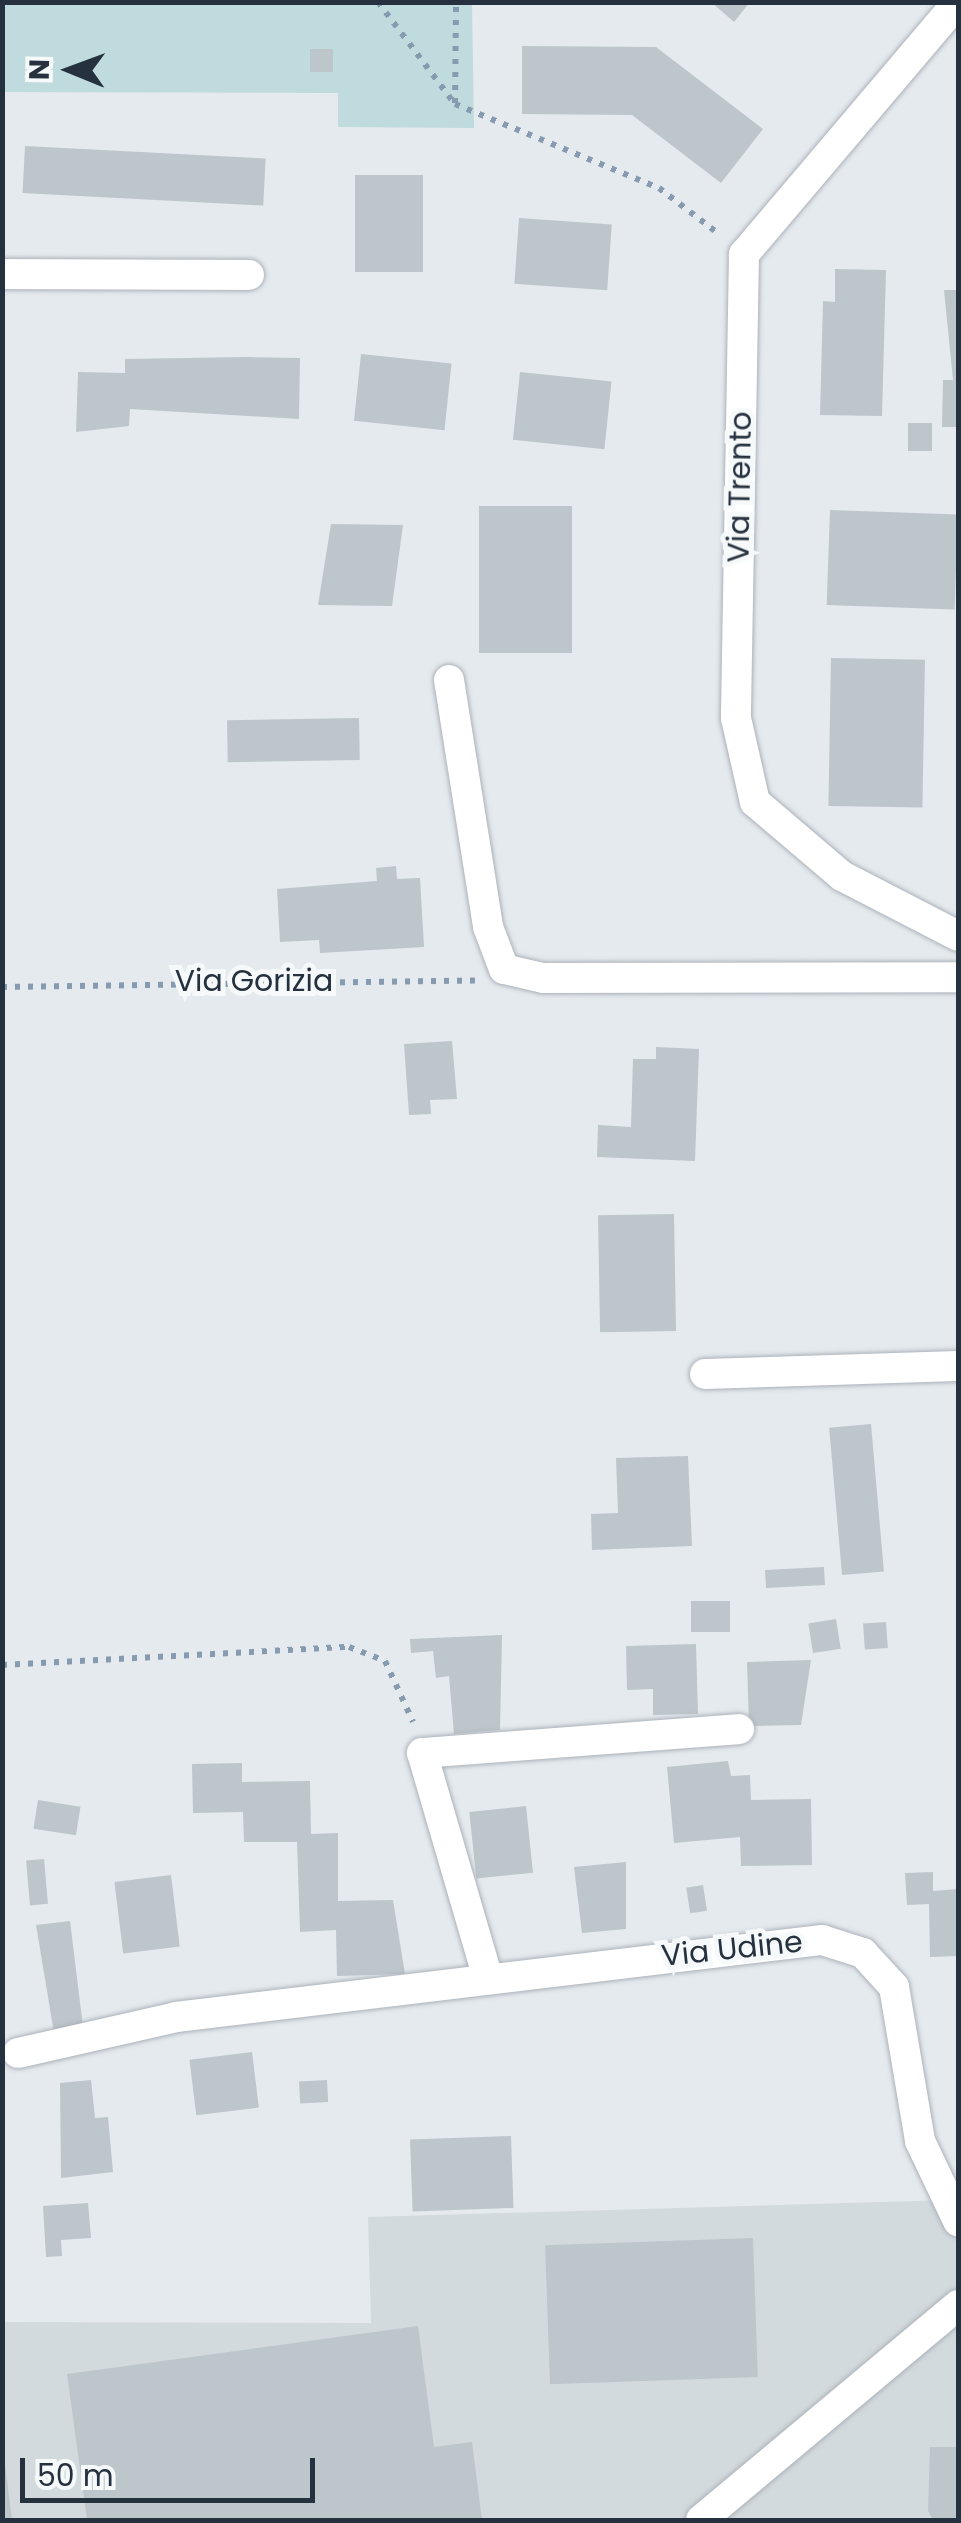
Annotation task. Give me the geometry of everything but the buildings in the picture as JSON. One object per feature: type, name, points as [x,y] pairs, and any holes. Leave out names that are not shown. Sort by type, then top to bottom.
[{"type":"street","points":[[744,254],[958,2]]},
{"type":"street","name":"Via Trento","points":[[744,254],[736,718],[755,802],[842,876],[958,936]]},
{"type":"street","points":[[2,274],[249,275]]},
{"type":"street","points":[[449,680],[488,927],[504,969],[543,978],[958,977]]},
{"type":"street","points":[[705,1374],[958,1366]]},
{"type":"street","points":[[486,1975],[422,1753],[739,1728]]},
{"type":"street","name":"Via Udine","points":[[18,2053],[176,2017],[392,1998],[486,1975],[822,1940],[863,1952],[904,2014],[920,2141],[958,2221]]},
{"type":"street","points":[[701,2520],[958,2305]]},
{"type":"path","points":[[378,2],[455,104],[659,188],[744,254]]},
{"type":"path","points":[[455,104],[456,2]]},
{"type":"path","name":"Via Gorizia","points":[[2,986],[480,980],[504,969]]},
{"type":"path","points":[[2,1664],[349,1647],[384,1662],[402,1684],[422,1753]]},
{"type":"shaded area","points":[[3,3],[472,3],[474,128],[338,127],[338,93],[3,92]]},
{"type":"shaded area","points":[[948,2200],[958,2222],[958,2520],[3,2520],[3,2322],[371,2323],[368,2217]]}]
